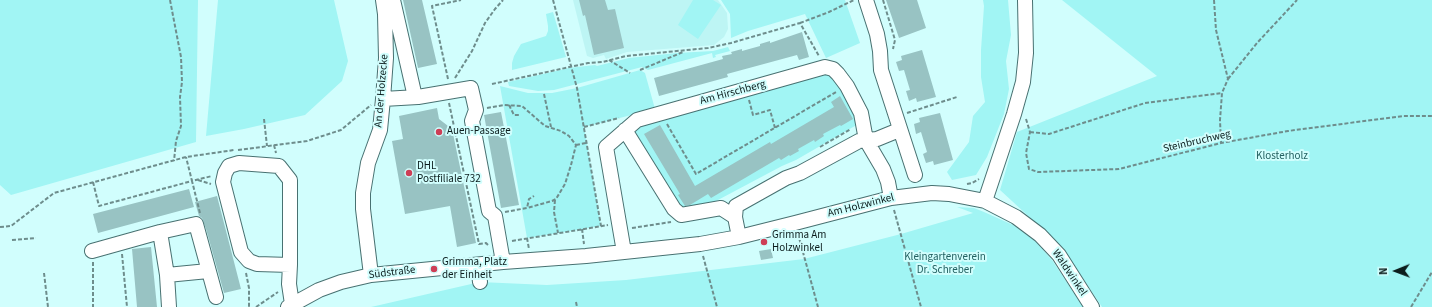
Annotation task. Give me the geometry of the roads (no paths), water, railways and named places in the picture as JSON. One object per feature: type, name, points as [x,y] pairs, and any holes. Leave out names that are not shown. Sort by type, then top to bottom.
[{"type":"street","name":"An der Holzecke","points":[[371,275],[363,210],[364,181],[368,163],[380,130],[386,58],[385,14],[383,0]]},
{"type":"street","points":[[393,0],[415,97]]},
{"type":"street","points":[[866,0],[877,34],[881,70],[899,130],[915,174]]},
{"type":"street","points":[[985,201],[1023,82],[1026,53],[1025,0]]},
{"type":"street","name":"Am Hirschberg","points":[[624,252],[606,147],[638,120],[825,67],[833,69],[847,86],[861,113],[866,140]]},
{"type":"street","points":[[383,99],[415,97],[471,88],[476,110],[472,121],[487,203],[489,211],[495,216],[496,244],[503,262]]},
{"type":"street","points":[[625,130],[674,209],[682,215],[721,208],[735,217]]},
{"type":"street","points":[[739,237],[735,217],[736,206],[786,178],[800,173],[859,141],[877,139],[899,130]]},
{"type":"street","points":[[866,140],[883,169],[888,182],[891,198]]},
{"type":"street","points":[[290,265],[256,264],[249,261],[241,252],[223,182],[225,173],[229,166],[239,163],[279,166],[290,180],[290,265],[289,284],[290,306]]},
{"type":"street","name":"Am Holzwinkel","points":[[503,262],[700,244],[739,237],[891,198],[919,194],[949,194],[985,201]]},
{"type":"street","name":"Waldwinkel","points":[[985,201],[1016,217],[1040,236],[1058,255],[1092,307]]},
{"type":"street","points":[[93,255],[124,242],[196,224],[216,297]]},
{"type":"street","points":[[160,232],[169,307]]},
{"type":"street","name":"Südstraße","points":[[290,306],[319,290],[341,282],[371,275],[503,262]]},
{"type":"street","points":[[478,265],[480,282]]},
{"type":"street","points":[[166,275],[208,270]]},
{"type":"place","name":"Auen-Passage","points":[[439,132]]},
{"type":"place","name":"DHL Postfiliale 732","points":[[409,173]]},
{"type":"place","name":"Grimma Am Holzwinkel","points":[[764,242]]},
{"type":"place","name":"Grimma, Platz der Einheit","points":[[434,269]]},
{"type":"park label","name":"Klosterholz","points":[[1282,157]]},
{"type":"park label","name":"Kleingartenverein Dr. Schreber","points":[[945,264]]}]
